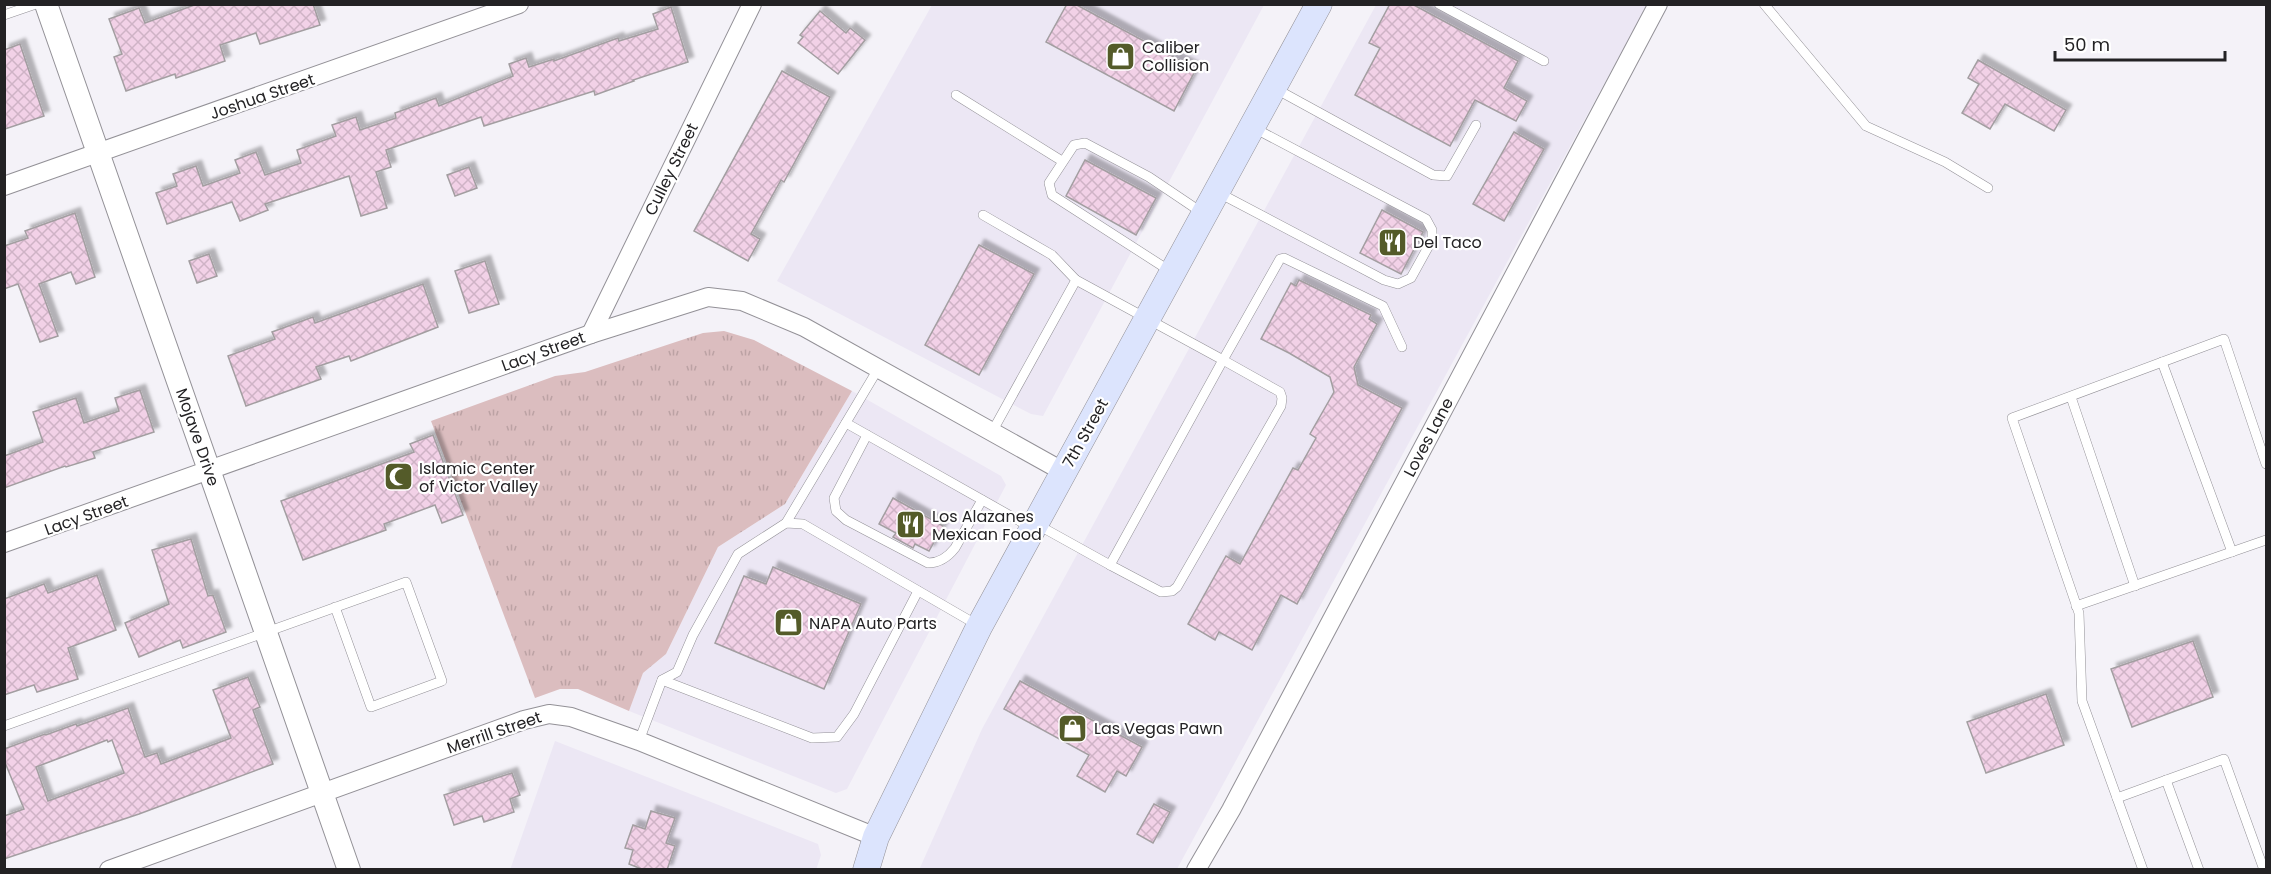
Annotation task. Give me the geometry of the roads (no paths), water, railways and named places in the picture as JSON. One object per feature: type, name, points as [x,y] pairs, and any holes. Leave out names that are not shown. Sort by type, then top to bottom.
[{"type":"main road","name":"7th Street","points":[[866,870],[876,837],[979,627],[1319,4]]},
{"type":"street","name":"Mojave Drive","points":[[46,4],[349,870]]},
{"type":"street","name":"Joshua Street","points":[[4,186],[519,4]]},
{"type":"street","name":"Culley Street","points":[[591,334],[752,4]]},
{"type":"street","name":"Loves Lane","points":[[1196,870],[1236,799],[1658,4]]},
{"type":"street","name":"Lacy Street","points":[[4,543],[591,334],[708,297],[742,301],[804,327],[1064,472]]},
{"type":"street","name":"Merrill Street","points":[[109,870],[524,720],[549,714],[571,717],[639,741],[876,837]]},
{"type":"lane","points":[[4,15],[36,4]]},
{"type":"lane","points":[[1439,4],[1544,60]]},
{"type":"lane","points":[[1764,4],[1866,126],[1945,162],[1988,188]]},
{"type":"lane","points":[[1274,87],[1433,175],[1446,176],[1476,125]]},
{"type":"lane","points":[[956,95],[1062,160]]},
{"type":"lane","points":[[1217,191],[1384,280],[1398,284],[1411,278],[1427,250],[1432,240],[1432,230],[1426,219],[1252,127]]},
{"type":"lane","points":[[1172,273],[1052,195],[1048,183],[1074,144],[1085,143],[1149,177],[1205,214]]},
{"type":"lane","points":[[846,423],[982,500],[1161,592],[1172,591],[1178,587],[1281,406],[1280,392],[1076,280],[1052,255],[983,215]]},
{"type":"lane","points":[[1110,564],[1280,259],[1284,258],[1383,306],[1402,347]]},
{"type":"lane","points":[[992,432],[1076,280]]},
{"type":"lane","points":[[2142,869],[2082,701],[2079,613],[2012,418],[2224,339],[2266,464]]},
{"type":"lane","points":[[2162,363],[2232,552]]},
{"type":"lane","points":[[639,741],[663,680],[676,672],[693,635],[738,554],[786,523],[878,369]]},
{"type":"lane","points":[[2071,397],[2135,586]]},
{"type":"lane","points":[[867,435],[834,498],[836,511],[846,520],[928,563],[935,563],[950,555],[982,500]]},
{"type":"lane","points":[[786,523],[803,524],[979,627]]},
{"type":"lane","points":[[2076,606],[2266,540]]},
{"type":"lane","points":[[4,726],[335,607],[406,582],[442,681],[370,707],[335,607]]},
{"type":"lane","points":[[663,680],[812,738],[837,737],[854,714],[918,591]]},
{"type":"lane","points":[[2117,798],[2224,759],[2264,870]]},
{"type":"lane","points":[[2166,780],[2199,870]]},
{"type":"place","name":"Caliber Collision","points":[[1121,56]]},
{"type":"place","name":"Del Taco","points":[[1392,242]]},
{"type":"place","name":"Islamic Center of Victor Valley","points":[[398,477]]},
{"type":"place","name":"Los Alazanes Mexican Food","points":[[911,525]]},
{"type":"place","name":"NAPA Auto Parts","points":[[788,623]]},
{"type":"place","name":"Las Vegas Pawn","points":[[1073,728]]}]
